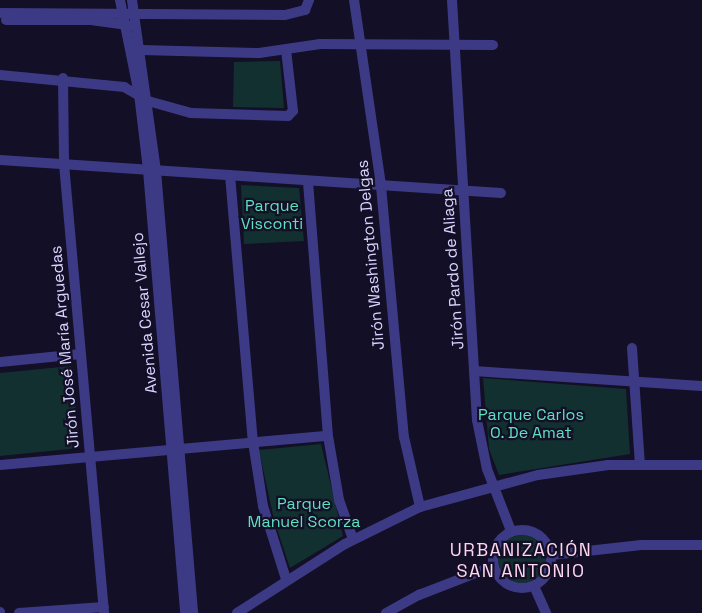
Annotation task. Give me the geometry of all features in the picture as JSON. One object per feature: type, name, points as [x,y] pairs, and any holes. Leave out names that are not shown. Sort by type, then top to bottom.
[{"type":"street","points":[[39,0],[47,12]]},
{"type":"street","points":[[120,0],[130,12]]},
{"type":"street","points":[[130,12],[132,0]]},
{"type":"street","points":[[0,14],[130,12],[285,15],[305,10],[309,0]]},
{"type":"street","name":"Jirón Washington Delgas","points":[[354,0],[381,186],[404,438],[420,507]]},
{"type":"street","name":"Jirón Pardo de Aliaga","points":[[452,0],[477,420],[493,484],[511,531]]},
{"type":"street","name":"Avenida Cesar Vallejo","points":[[130,12],[128,25],[144,97]]},
{"type":"street","name":"Avenida Cesar Vallejo","points":[[130,12],[141,50],[176,449],[194,613]]},
{"type":"street","points":[[0,21],[91,20],[128,25]]},
{"type":"street","points":[[141,50],[286,50],[320,44],[493,45]]},
{"type":"street","points":[[0,75],[63,78],[124,87],[144,97],[191,113],[288,116],[293,111],[286,50]]},
{"type":"street","name":"Jirón José María Arguedas","points":[[63,78],[64,164],[104,610]]},
{"type":"street","points":[[0,160],[501,193]]},
{"type":"street","points":[[230,175],[253,442],[263,506],[286,579]]},
{"type":"street","points":[[308,182],[328,436],[339,500],[353,539]]},
{"type":"street","points":[[632,348],[640,464]]},
{"type":"street","points":[[0,362],[81,354]]},
{"type":"street","points":[[474,371],[702,386]]},
{"type":"street","points":[[0,465],[328,436]]},
{"type":"street","name":"Avenida Cesar Vallejo","points":[[176,449],[185,613]]},
{"type":"street","points":[[237,613],[286,579],[353,539],[420,507],[493,484],[538,475],[640,464],[702,465]]},
{"type":"street","points":[[511,531],[537,534],[551,555],[548,573],[534,586],[509,585],[494,566],[494,549],[511,531]]},
{"type":"street","points":[[551,555],[641,545],[702,546]]},
{"type":"street","points":[[386,613],[419,595],[494,566]]},
{"type":"street","points":[[534,586],[546,613]]},
{"type":"street","points":[[19,613],[104,610]]},
{"type":"green space","points":[[280,61],[284,108],[233,107],[234,62]]},
{"type":"green space","name":"Parque Visconti","points":[[241,185],[299,188],[304,241],[244,244]]},
{"type":"green space","points":[[71,366],[80,448],[0,456],[0,373]]},
{"type":"green space","name":"Parque Carlos O. De Amat","points":[[483,378],[626,389],[630,454],[499,475],[489,449]]},
{"type":"green space","name":"Parque Manuel Scorza","points":[[321,444],[343,536],[290,568],[274,520],[259,450]]},
{"type":"green space","points":[[522,535],[539,542],[546,559],[539,576],[522,583],[505,576],[498,559],[505,542]]},
{"type":"district","name":"URBANIZACIÓN SAN ANTONIO","points":[[521,561]]}]
